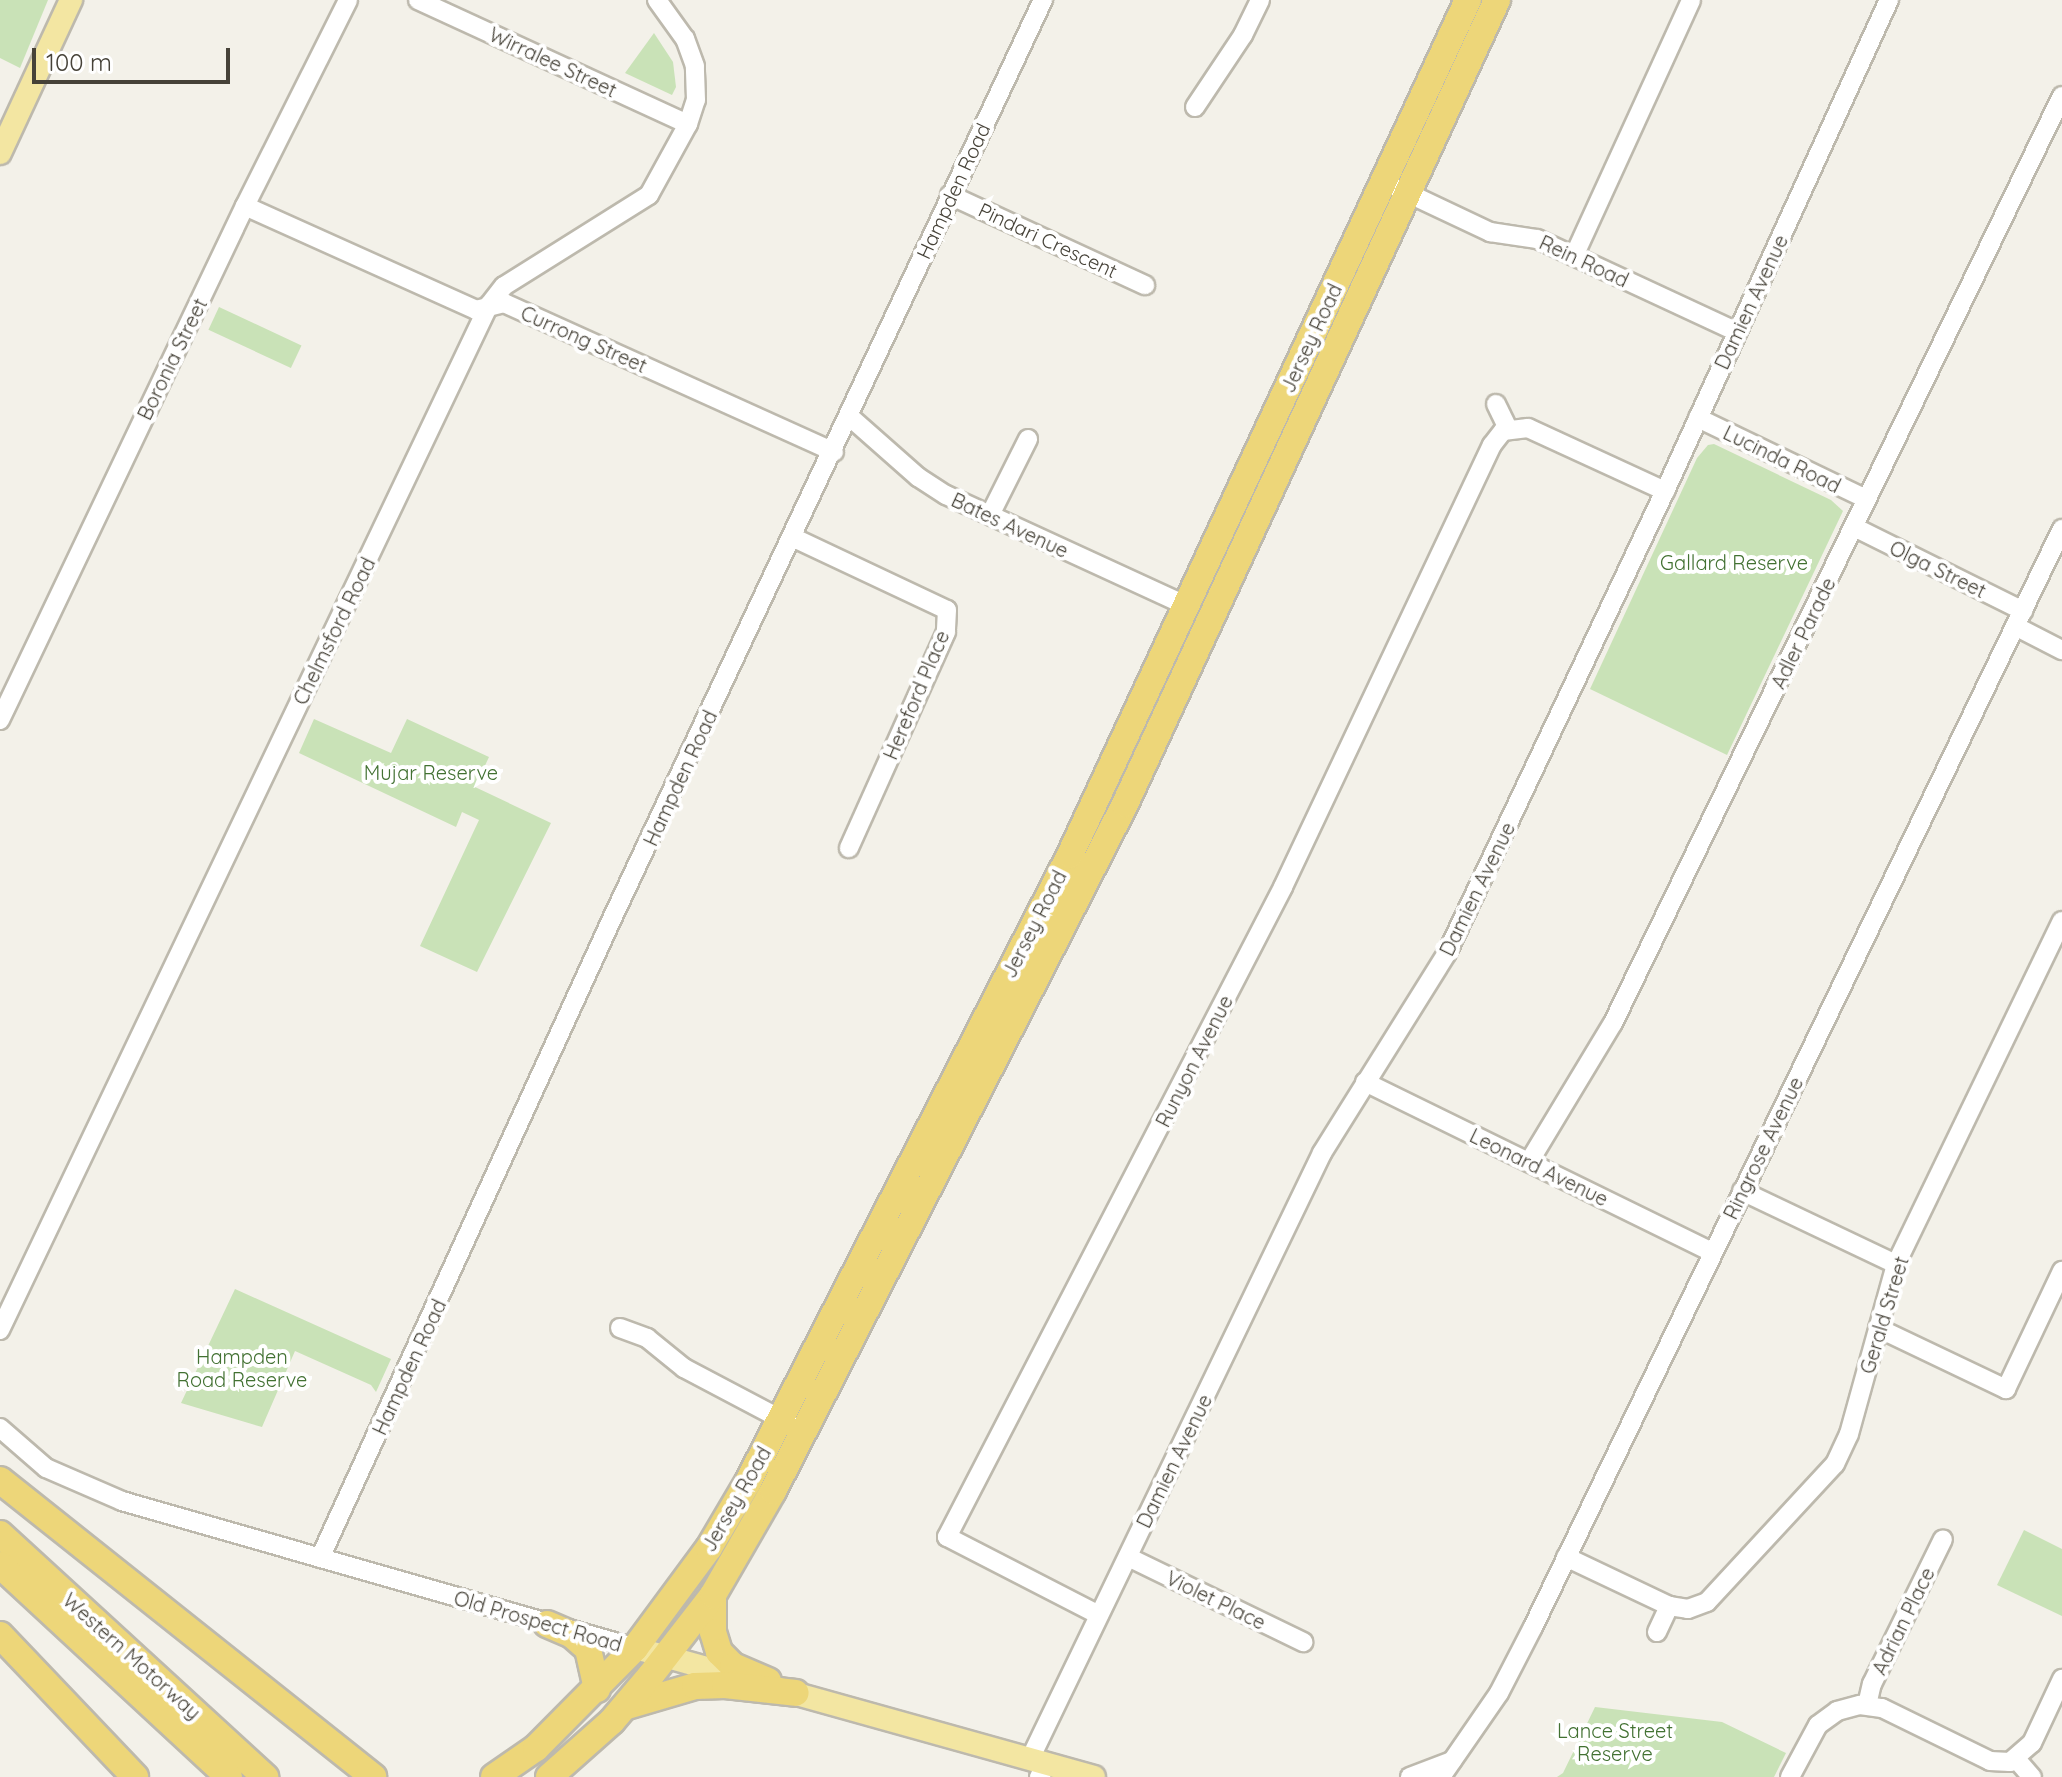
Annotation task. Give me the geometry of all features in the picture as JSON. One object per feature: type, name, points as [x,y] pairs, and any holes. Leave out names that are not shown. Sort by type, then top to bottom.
[{"type":"highway","name":"Jersey Road","points":[[494,1777],[536,1748],[597,1689],[635,1648],[709,1548],[780,1418],[1070,855],[1468,0]]},
{"type":"highway","name":"Jersey Road","points":[[557,1773],[623,1708],[713,1595],[805,1431],[1105,845],[1497,0]]},
{"type":"highway","points":[[0,1480],[373,1777]]},
{"type":"highway","name":"Western Motorway","points":[[0,1534],[265,1777]]},
{"type":"highway","name":"Western Motorway","points":[[0,1565],[229,1777]]},
{"type":"highway","points":[[713,1595],[713,1632],[719,1652],[733,1666],[796,1693]]},
{"type":"highway","points":[[547,1624],[571,1634],[588,1649],[597,1689]]},
{"type":"highway","points":[[0,1635],[130,1773]]},
{"type":"highway","points":[[623,1708],[695,1686],[725,1685],[796,1693]]},
{"type":"main road","points":[[0,153],[71,0]]},
{"type":"main road","name":"Old Prospect Road","points":[[635,1648],[1039,1767],[1094,1777]]},
{"type":"street","name":"Boronia Street","points":[[0,720],[245,206],[348,0]]},
{"type":"street","name":"Wirralee Street","points":[[418,0],[688,124]]},
{"type":"street","name":"Chelmsford Road","points":[[0,1330],[489,305],[504,286],[649,195],[688,124],[696,100],[695,66],[685,39],[657,0]]},
{"type":"street","name":"Hampden Road","points":[[320,1558],[603,938],[834,452],[950,195],[1043,0]]},
{"type":"street","points":[[1195,107],[1243,35],[1260,0]]},
{"type":"street","points":[[1574,256],[1691,0]]},
{"type":"street","name":"Damien Avenue","points":[[1039,1767],[1099,1615],[1318,1161],[1447,953],[1665,491],[1889,0]]},
{"type":"street","name":"Adler Parade","points":[[1529,1162],[1613,1023],[2062,96]]},
{"type":"street","name":"Rein Road","points":[[1383,182],[1490,232],[1527,236],[1737,332]]},
{"type":"street","name":"Pindari Crescent","points":[[950,195],[1145,285]]},
{"type":"street","name":"Currong Street","points":[[245,206],[476,310],[504,303],[834,452]]},
{"type":"street","points":[[1496,404],[1508,429],[1535,430],[1665,491]]},
{"type":"street","name":"Bates Avenue","points":[[850,417],[918,477],[946,495],[1187,606]]},
{"type":"street","name":"Lucinda Road","points":[[1698,418],[1866,499]]},
{"type":"street","name":"Runyon Avenue","points":[[1099,1615],[947,1537],[1283,887],[1492,445],[1508,429]]},
{"type":"street","points":[[990,515],[1028,439]]},
{"type":"street","name":"Olga Street","points":[[1854,527],[2019,619],[2062,650]]},
{"type":"street","name":"Ringrose Avenue","points":[[1410,1777],[1446,1769],[1499,1693],[2062,529]]},
{"type":"street","name":"Hereford Place","points":[[792,537],[947,610],[946,632],[849,848]]},
{"type":"street","name":"Gerald Street","points":[[1669,1606],[1688,1609],[1707,1602],[1835,1464],[1849,1434],[1896,1264],[2062,921]]},
{"type":"street","name":"Leonard Avenue","points":[[1365,1082],[1712,1252]]},
{"type":"street","points":[[1742,1191],[1896,1264]]},
{"type":"street","points":[[1878,1328],[2006,1389],[2062,1271]]},
{"type":"street","points":[[620,1328],[647,1338],[684,1368],[805,1431]]},
{"type":"street","name":"Old Prospect Road","points":[[0,1428],[46,1468],[89,1489],[635,1648]]},
{"type":"street","name":"Adrian Place","points":[[1867,1705],[1872,1684],[1943,1539]]},
{"type":"street","name":"Violet Place","points":[[1128,1557],[1304,1642]]},
{"type":"street","points":[[1566,1557],[1669,1606],[1657,1632]]},
{"type":"street","points":[[1790,1777],[1818,1725],[1837,1711],[1867,1705],[1882,1708],[1990,1761],[2003,1764],[2017,1760],[2032,1743],[2062,1679]]},
{"type":"street","points":[[2017,1760],[2032,1777]]},
{"type":"green space","points":[[0,0],[48,0],[20,68],[0,58]]},
{"type":"green space","points":[[654,33],[673,62],[676,87],[672,95],[625,73]]},
{"type":"green space","points":[[219,307],[301,345],[291,368],[208,330]]},
{"type":"green space","name":"Gallard Reserve","points":[[1714,444],[1831,500],[1843,511],[1727,755],[1590,689],[1697,458],[1708,445]]},
{"type":"green space","name":"Mujar Reserve","points":[[314,719],[391,753],[407,719],[489,757],[475,787],[551,823],[477,972],[420,946],[479,820],[462,812],[456,827],[299,753]]},
{"type":"green space","name":"Hampden Road Reserve","points":[[235,1289],[391,1359],[376,1392],[371,1385],[295,1351],[262,1427],[181,1403]]},
{"type":"green space","points":[[2024,1530],[2062,1549],[2062,1616],[1997,1585]]},
{"type":"green space","name":"Lance Street Reserve","points":[[1595,1707],[1722,1722],[1786,1753],[1774,1777],[1557,1777],[1563,1773]]}]
